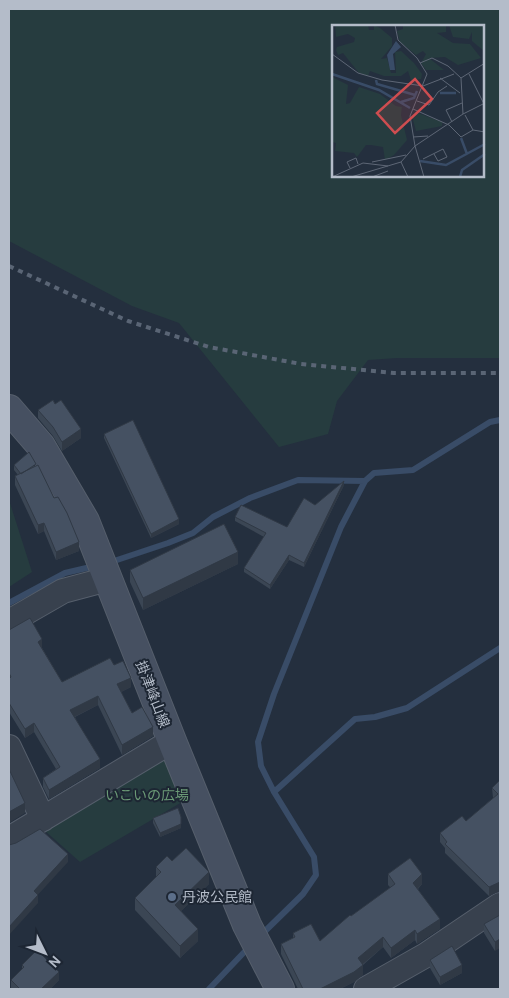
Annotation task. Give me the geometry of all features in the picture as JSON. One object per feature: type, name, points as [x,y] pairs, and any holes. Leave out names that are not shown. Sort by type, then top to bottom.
[{"type":"main road","name":"掛津峰山線","points":[[9,409],[41,446],[85,521],[172,742],[247,925],[280,989]]},
{"type":"street","points":[[9,622],[62,591],[105,570]]},
{"type":"street","points":[[9,839],[172,742]]},
{"type":"street","points":[[9,747],[43,819]]},
{"type":"street","points":[[366,989],[426,955],[500,905]]},
{"type":"green space","points":[[9,9],[500,9],[500,358],[397,358],[368,360],[337,401],[328,434],[279,447],[179,323],[132,306],[9,241]]},
{"type":"green space","points":[[9,500],[32,572],[9,587]]},
{"type":"green space","name":"いこいの広場","points":[[163,757],[182,802],[80,862],[44,830]]},
{"type":"building","points":[[53,400],[55,404],[61,400],[81,429],[62,442],[53,427],[38,410]]},
{"type":"building","points":[[133,420],[179,519],[151,534],[104,434]]},
{"type":"building","points":[[29,452],[36,464],[21,474],[14,465]]},
{"type":"building","points":[[38,465],[54,498],[58,497],[67,513],[79,542],[56,552],[44,523],[38,525],[15,476]]},
{"type":"building","points":[[344,481],[304,563],[289,555],[270,585],[244,568],[266,533],[235,517],[241,505],[287,527],[304,498],[315,505]]},
{"type":"building","points":[[224,524],[238,552],[143,598],[130,570]]},
{"type":"building","points":[[30,618],[42,639],[38,642],[62,682],[110,658],[114,665],[123,661],[131,678],[117,684],[132,713],[142,707],[153,727],[122,745],[98,696],[70,710],[100,759],[49,790],[43,778],[60,767],[34,723],[25,729],[9,703],[9,679],[11,677],[9,673],[9,630]]},
{"type":"building","points":[[9,769],[25,803],[9,812]]},
{"type":"building","points":[[500,780],[500,882],[489,887],[445,844],[447,842],[440,833],[462,816],[466,821],[498,794],[492,788]]},
{"type":"building","points":[[178,808],[181,824],[160,833],[153,818]]},
{"type":"building","points":[[40,829],[68,854],[34,891],[38,895],[9,927],[9,845]]},
{"type":"building","name":"丹波公民館","points":[[186,848],[209,872],[175,905],[198,929],[180,946],[135,898],[161,872],[156,867],[167,856],[172,861]]},
{"type":"building","points":[[410,858],[422,874],[413,883],[440,919],[417,934],[415,930],[391,948],[383,937],[358,958],[363,965],[354,972],[320,989],[303,989],[281,944],[295,937],[293,933],[311,924],[320,941],[350,915],[395,884],[388,874]]},
{"type":"building","points":[[500,915],[500,939],[495,942],[484,924]]},
{"type":"building","points":[[452,946],[462,965],[440,977],[430,960]]},
{"type":"building","points":[[37,950],[59,972],[41,989],[20,989],[11,980],[24,967],[22,965]]},
{"type":"waterway","points":[[260,936],[303,894],[316,875],[314,857],[274,792],[261,766],[258,742],[274,694],[341,527],[365,481],[374,473],[413,470],[490,422],[500,420]]},
{"type":"waterway","points":[[108,563],[193,533],[213,517],[250,498],[298,480],[365,481]]},
{"type":"waterway","points":[[9,603],[65,573],[95,566]]},
{"type":"waterway","points":[[274,792],[355,719],[375,717],[407,708],[500,648]]},
{"type":"waterway","points":[[209,989],[251,945]]},
{"type":"railway","points":[[9,266],[128,321],[209,347],[301,364],[394,373],[500,373]]},
{"type":"place","name":"丹波公民館","points":[[172,897]]}]
